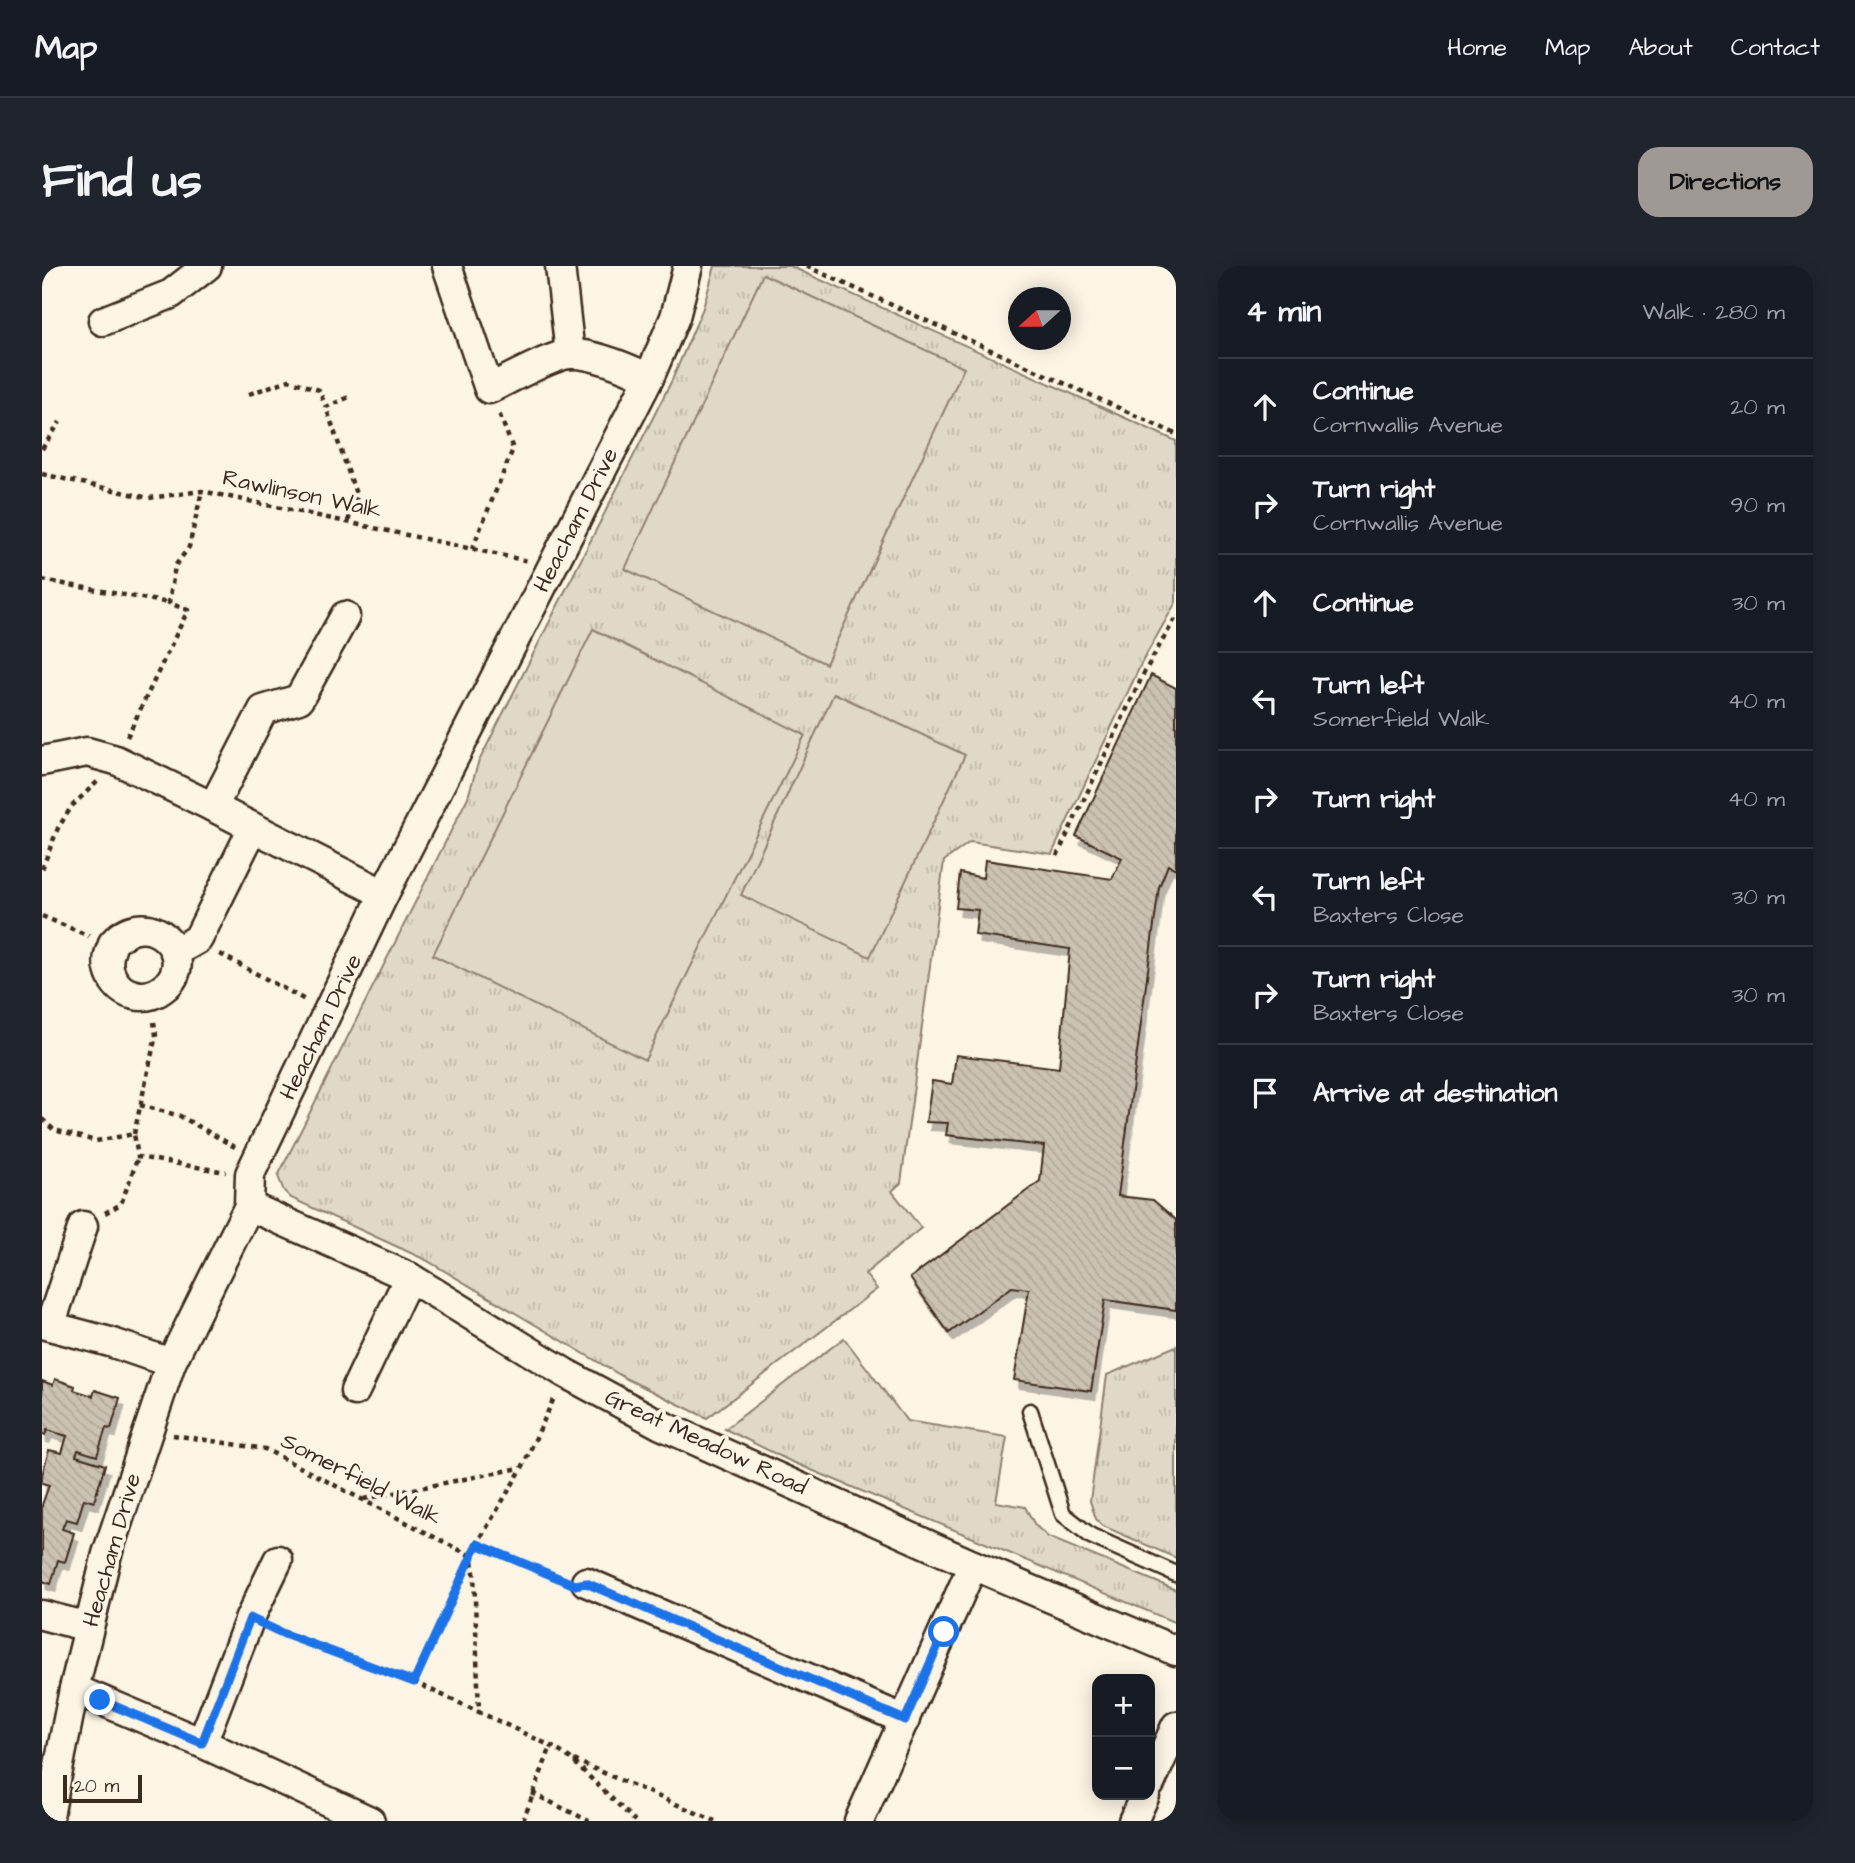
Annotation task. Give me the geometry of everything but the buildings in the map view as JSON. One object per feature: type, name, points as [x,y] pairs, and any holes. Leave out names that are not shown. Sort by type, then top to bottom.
[{"type":"street","points":[[103,321],[171,294],[207,266]]},
{"type":"street","points":[[447,266],[489,389],[538,365],[570,354],[614,362],[649,378]]},
{"type":"street","points":[[560,266],[570,354]]},
{"type":"street","name":"Heacham Drive","points":[[48,1821],[74,1689],[107,1554],[172,1363],[249,1206],[253,1167],[384,894],[649,378],[675,317],[688,266]]},
{"type":"street","points":[[213,807],[263,710],[299,699],[345,616]]},
{"type":"street","points":[[42,761],[87,752],[116,760],[384,894]]},
{"type":"street","points":[[175,952],[198,939],[253,828]]},
{"type":"street","points":[[140,927],[162,934],[175,952],[174,974],[169,984],[149,996],[138,996],[118,987],[108,967],[108,944],[129,930],[140,927]]},
{"type":"street","name":"Great Meadow Road","points":[[249,1206],[409,1277],[565,1373],[662,1425],[973,1565],[1176,1651]]},
{"type":"street","points":[[83,1226],[46,1325],[110,1342],[172,1363]]},
{"type":"street","points":[[355,1391],[409,1277]]},
{"type":"street","points":[[202,1743],[250,1618],[278,1560]]},
{"type":"street","points":[[859,1821],[973,1565]]},
{"type":"street","points":[[586,1583],[905,1720]]},
{"type":"street","points":[[42,1615],[88,1627]]},
{"type":"street","points":[[74,1689],[202,1743],[370,1821]]},
{"type":"street","points":[[1155,1773],[1176,1726]]},
{"type":"street","points":[[1133,1821],[1143,1800]]},
{"type":"lane","points":[[1030,1411],[1063,1514],[1091,1536],[1176,1574]]},
{"type":"path","points":[[806,266],[1176,434]]},
{"type":"path","points":[[249,394],[289,380],[318,390],[357,497],[348,521]]},
{"type":"path","points":[[472,549],[513,449],[489,389]]},
{"type":"path","points":[[326,407],[349,397]]},
{"type":"path","points":[[42,449],[60,422]]},
{"type":"path","points":[[42,467],[43,475]]},
{"type":"path","name":"Rawlinson Walk","points":[[43,475],[149,498],[202,491],[553,567]]},
{"type":"path","points":[[169,603],[175,566],[189,547],[202,491]]},
{"type":"path","points":[[42,580],[169,603],[188,610],[116,760],[72,806],[58,828],[42,869]]},
{"type":"path","points":[[1057,856],[1145,671],[1176,617]]},
{"type":"path","points":[[42,916],[108,944]]},
{"type":"path","points":[[216,952],[328,1012]]},
{"type":"path","points":[[83,1226],[121,1204],[138,1157],[134,1134],[156,1035],[149,996]]},
{"type":"path","points":[[140,1105],[180,1116],[253,1167]]},
{"type":"path","points":[[42,1119],[54,1130],[96,1141],[134,1134]]},
{"type":"path","points":[[138,1157],[209,1171],[253,1167]]},
{"type":"path","points":[[414,1682],[471,1556],[522,1468],[565,1373]]},
{"type":"path","name":"Somerfield Walk","points":[[148,1431],[265,1449],[471,1556]]},
{"type":"path","points":[[363,1499],[522,1468]]},
{"type":"path","points":[[477,1544],[575,1585],[586,1583]]},
{"type":"path","points":[[471,1556],[474,1572],[479,1712]]},
{"type":"path","points":[[250,1618],[284,1634],[414,1682],[551,1746],[570,1758],[715,1821]]},
{"type":"path","points":[[523,1821],[551,1746]]},
{"type":"path","points":[[570,1758],[635,1821]]},
{"type":"path","points":[[533,1793],[589,1821]]},
{"type":"green space","points":[[715,266],[790,266],[1176,441],[1176,602],[1141,664],[1052,854],[970,842],[944,861],[901,1183],[892,1191],[921,1228],[865,1274],[877,1289],[707,1418],[627,1379],[426,1260],[291,1198],[284,1191],[278,1176],[468,797],[478,763],[672,380],[703,308]]},
{"type":"green space","points":[[763,274],[964,368],[826,664],[625,569]]},
{"type":"green space","points":[[593,629],[805,735],[645,1060],[433,955]]},
{"type":"green space","points":[[834,693],[965,755],[870,957],[741,895]]},
{"type":"green space","points":[[844,1338],[907,1421],[1007,1437],[996,1502],[1025,1507],[1035,1525],[1048,1537],[1176,1590],[1176,1623],[790,1461],[725,1429]]},
{"type":"green space","points":[[1176,1346],[1176,1558],[1103,1526],[1096,1519],[1090,1501],[1107,1375]]},
{"type":"route","points":[[100,1700],[202,1743],[250,1618],[284,1634],[414,1682],[477,1544],[575,1585],[586,1583],[905,1720],[944,1632]]}]
